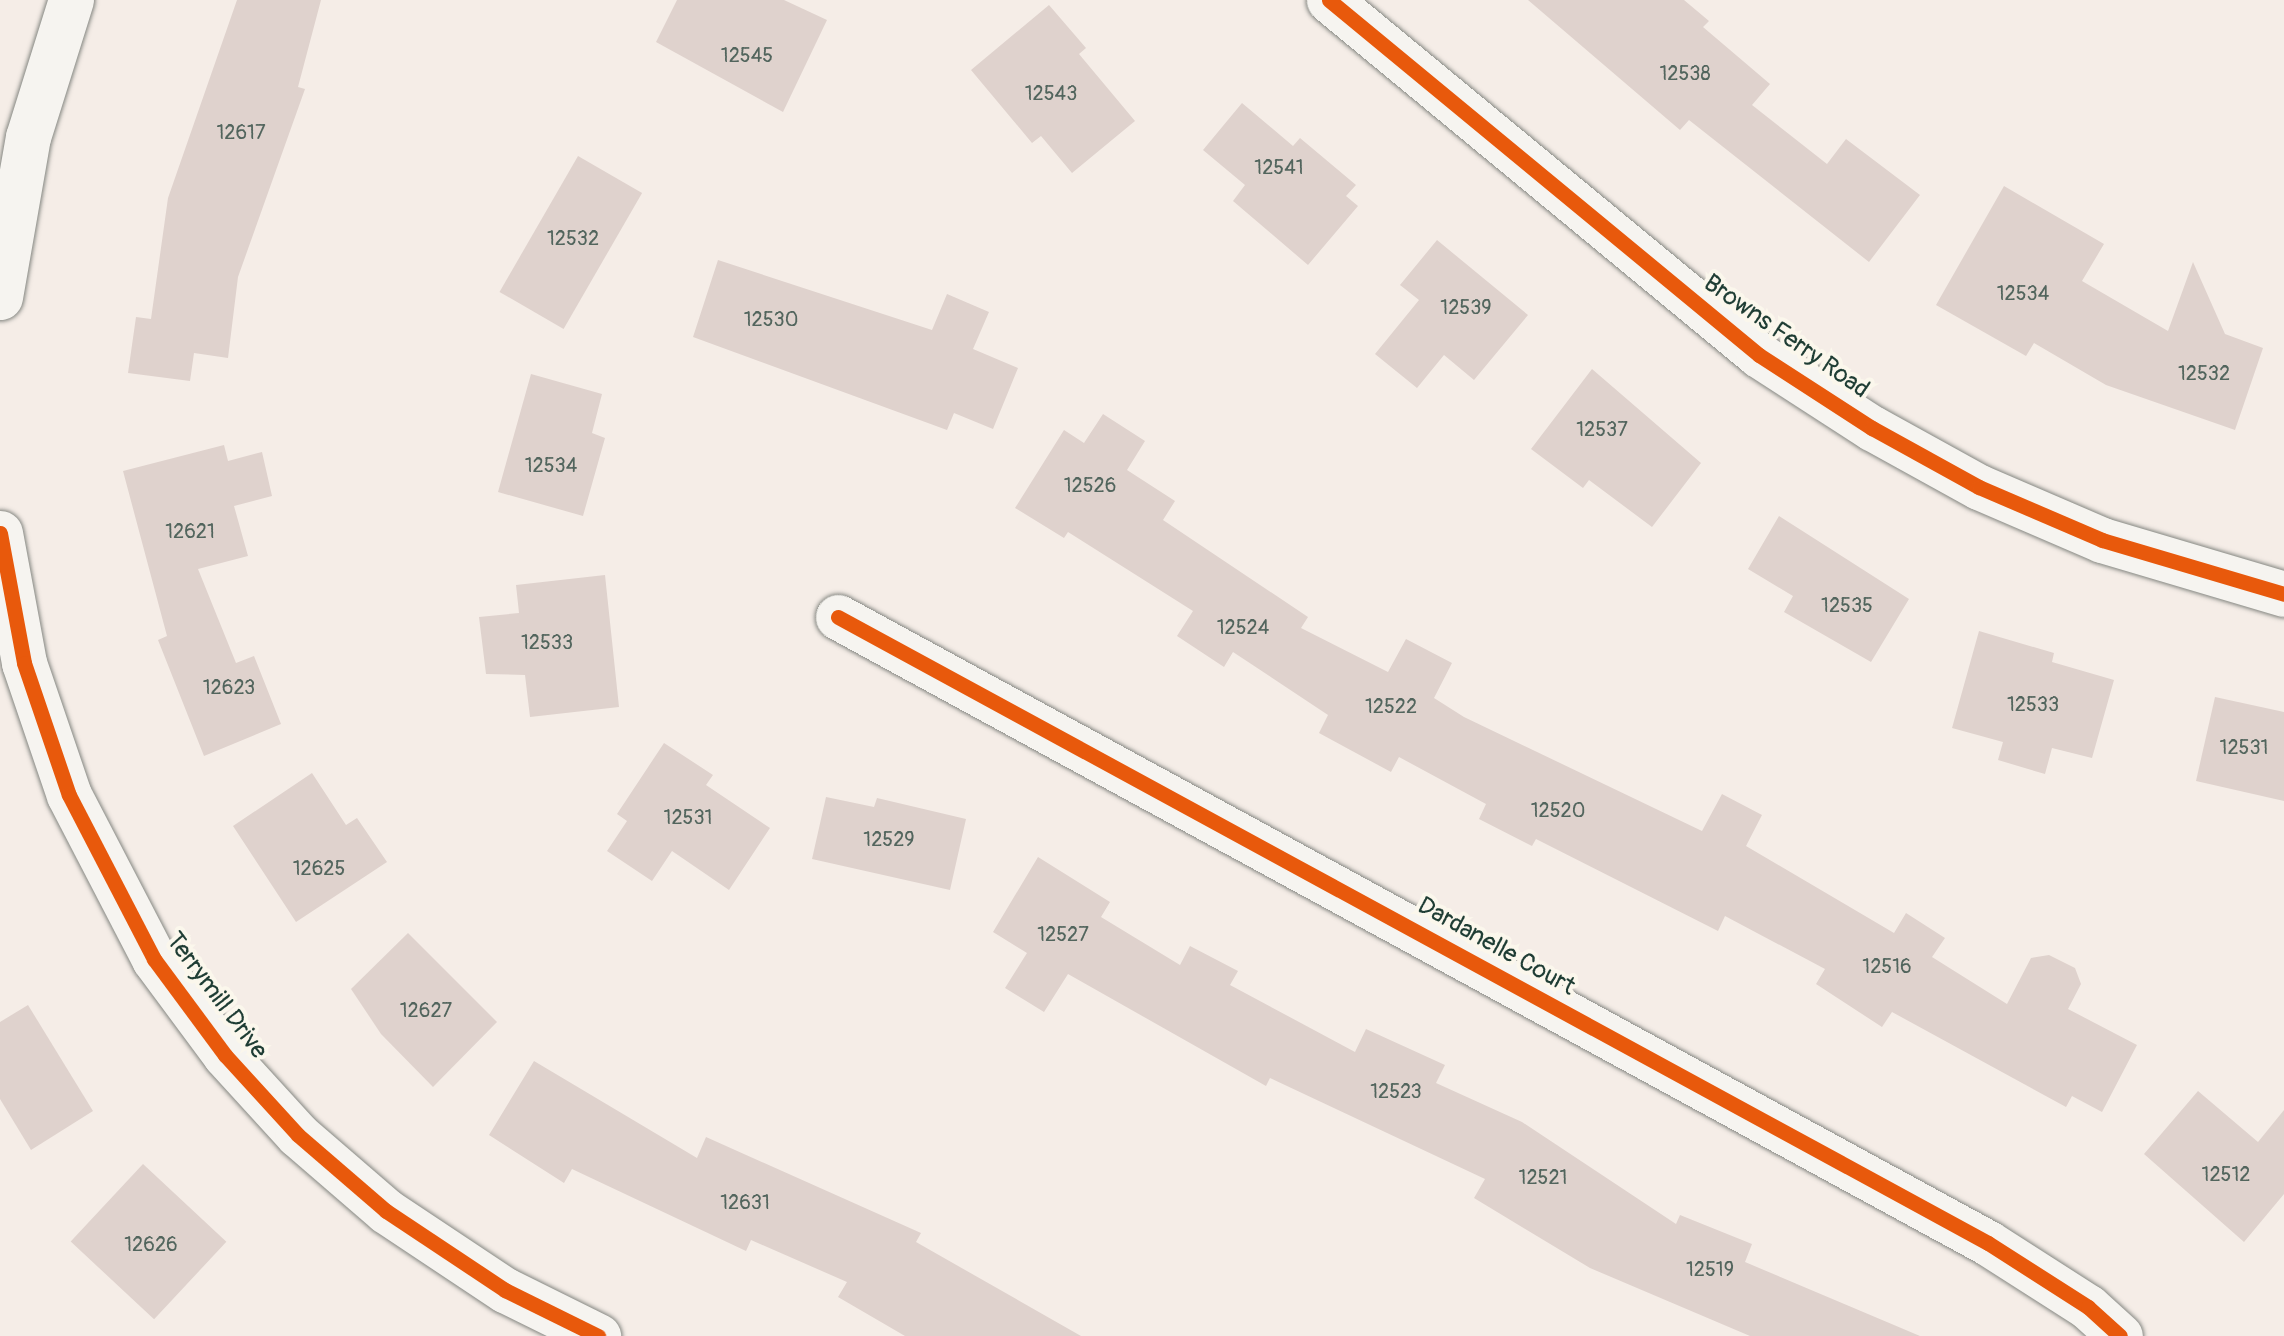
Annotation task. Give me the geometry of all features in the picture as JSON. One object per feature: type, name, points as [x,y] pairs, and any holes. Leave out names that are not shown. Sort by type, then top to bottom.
[{"type":"street","points":[[0,297],[28,137],[71,0]]},
{"type":"street","name":"Browns Ferry Road","points":[[1330,0],[1759,355],[1872,428],[1979,488],[2102,540],[2284,594]]},
{"type":"street","name":"Terrymill Drive","points":[[0,534],[12,666],[121,904],[225,1055],[298,1135],[386,1211],[450,1256],[575,1331]]},
{"type":"street","name":"Dardanelle Court","points":[[838,617],[1988,1243],[2088,1307],[2120,1336]]},
{"type":"building","points":[[237,0],[321,0],[298,87],[305,89],[238,277],[228,358],[194,353],[190,381],[128,373],[136,317],[151,319],[168,198]]},
{"type":"building","points":[[677,0],[784,0],[827,20],[783,112],[656,42]]},
{"type":"building","points":[[1528,0],[1684,0],[1709,21],[1703,27],[1770,84],[1752,105],[1827,164],[1846,139],[1920,195],[1869,262],[1689,120],[1680,130]]},
{"type":"building","points":[[1049,5],[1086,48],[1079,54],[1135,121],[1072,173],[1041,136],[1032,143],[971,70]]},
{"type":"building","points":[[1242,103],[1293,146],[1300,138],[1356,185],[1346,196],[1358,206],[1308,265],[1233,201],[1245,185],[1203,150]]},
{"type":"building","points":[[578,156],[642,193],[564,329],[500,292]]},
{"type":"building","points":[[2004,186],[2104,244],[2082,281],[2168,331],[2193,262],[2225,334],[2263,348],[2235,430],[2106,385],[2034,343],[2026,356],[1936,305]]},
{"type":"building","points":[[1437,240],[1528,315],[1474,380],[1444,355],[1417,388],[1375,354],[1419,300],[1400,285]]},
{"type":"building","points":[[718,260],[932,330],[947,294],[989,312],[973,349],[1018,368],[993,429],[954,413],[947,430],[693,337]]},
{"type":"building","points":[[1592,369],[1701,463],[1652,527],[1589,480],[1583,488],[1531,449]]},
{"type":"building","points":[[531,374],[602,394],[592,433],[605,438],[583,516],[498,492]]},
{"type":"building","points":[[1103,414],[1145,441],[1127,470],[1175,501],[1163,520],[1308,617],[1301,628],[1388,672],[1406,639],[1452,663],[1434,698],[1464,717],[1702,831],[1722,794],[1762,815],[1746,846],[1894,933],[1906,913],[1945,938],[1932,957],[2007,1004],[2031,958],[2049,955],[2075,968],[2081,984],[2068,1009],[2137,1045],[2102,1112],[2072,1096],[2066,1107],[1892,1012],[1882,1027],[1816,984],[1825,969],[1725,916],[1718,931],[1536,839],[1532,846],[1479,819],[1486,804],[1399,757],[1391,772],[1319,733],[1328,715],[1233,652],[1224,667],[1177,636],[1193,611],[1068,532],[1064,538],[1015,508],[1064,430],[1084,443]]},
{"type":"building","points":[[224,445],[228,461],[262,452],[272,496],[234,506],[248,556],[198,569],[236,663],[254,656],[281,724],[204,756],[158,640],[167,636],[123,471]]},
{"type":"building","points":[[1779,516],[1909,599],[1871,662],[1784,612],[1793,596],[1748,569]]},
{"type":"building","points":[[605,575],[619,707],[530,717],[525,675],[486,674],[479,617],[519,613],[516,585]]},
{"type":"building","points":[[1979,631],[2054,653],[2052,662],[2114,680],[2092,758],[2052,748],[2045,774],[1998,760],[2003,742],[1952,728]]},
{"type":"building","points":[[2215,697],[2284,712],[2284,801],[2196,781]]},
{"type":"building","points":[[664,743],[713,775],[706,785],[770,828],[729,890],[672,851],[652,881],[607,851],[627,821],[617,814]]},
{"type":"building","points":[[312,773],[346,825],[357,818],[387,862],[296,922],[233,826]]},
{"type":"building","points":[[826,797],[874,807],[877,798],[966,819],[950,890],[812,859]]},
{"type":"building","points":[[1038,857],[1110,902],[1101,917],[1180,965],[1190,946],[1238,971],[1230,985],[1355,1052],[1366,1029],[1445,1065],[1436,1083],[1522,1122],[1676,1224],[1680,1215],[1752,1244],[1745,1262],[1920,1336],[1750,1336],[1590,1268],[1474,1198],[1485,1179],[1270,1078],[1266,1086],[1068,974],[1044,1012],[1005,988],[1027,953],[993,932]]},
{"type":"building","points":[[408,933],[497,1022],[433,1087],[381,1034],[351,989]]},
{"type":"building","points":[[28,1005],[93,1111],[31,1150],[0,1099],[0,1022]]},
{"type":"building","points":[[534,1061],[697,1158],[706,1137],[921,1233],[916,1242],[1081,1336],[905,1336],[838,1297],[847,1282],[751,1240],[746,1251],[572,1169],[564,1183],[489,1135]]},
{"type":"building","points":[[2198,1091],[2258,1142],[2284,1110],[2284,1194],[2244,1242],[2144,1154]]},
{"type":"building","points":[[143,1164],[226,1242],[154,1319],[71,1242]]},
{"type":"cycle path","points":[[1329,0],[1759,355],[1872,428],[1979,487],[2102,540],[2284,594]]},
{"type":"cycle path","points":[[0,533],[24,663],[69,795],[154,959],[225,1055],[298,1135],[386,1211],[505,1290],[598,1336]]},
{"type":"cycle path","points":[[838,617],[1988,1243],[2088,1307],[2120,1336]]}]
